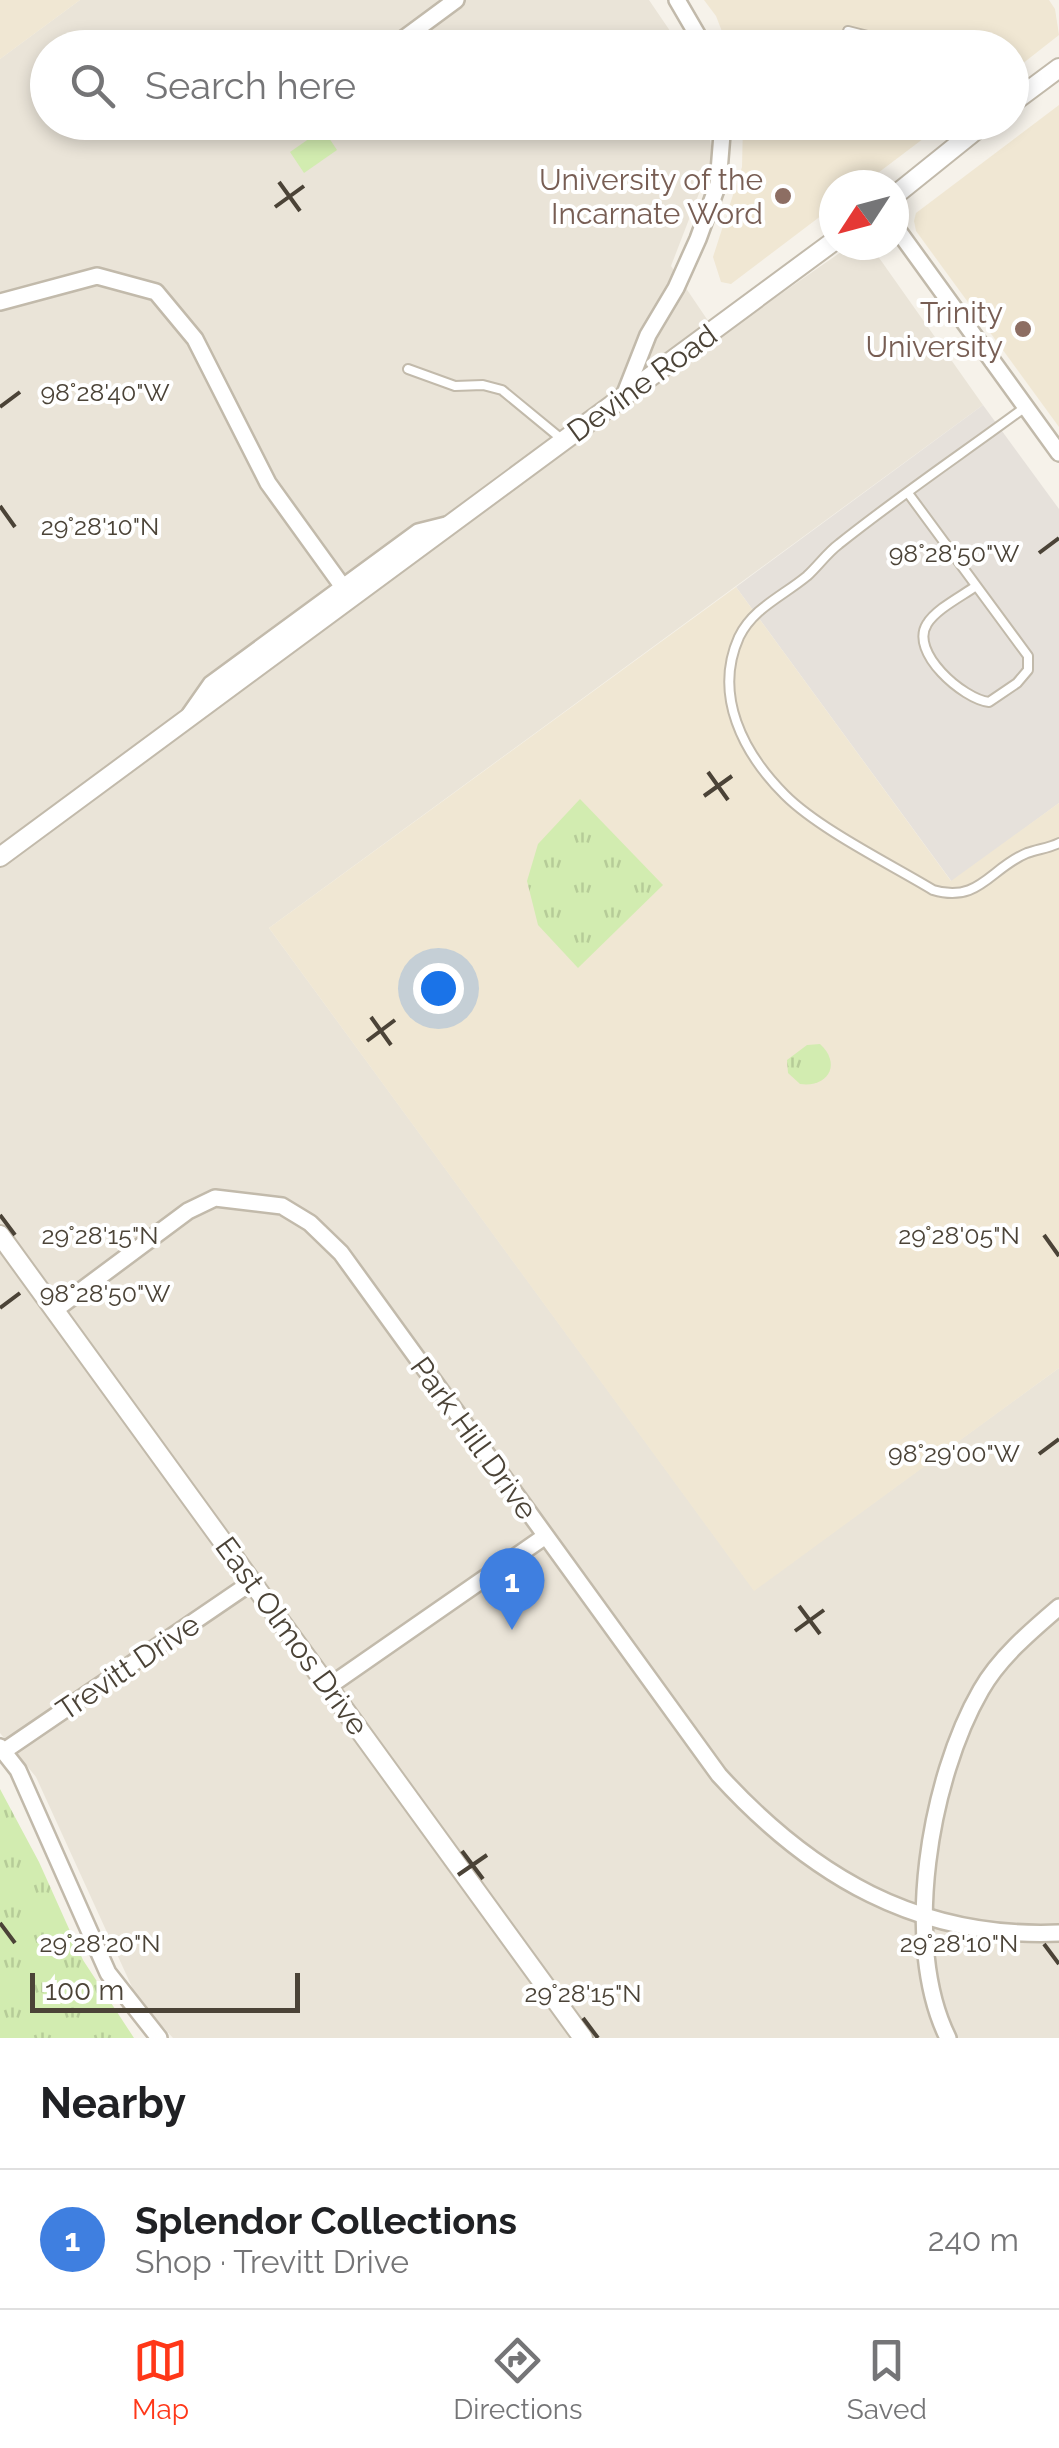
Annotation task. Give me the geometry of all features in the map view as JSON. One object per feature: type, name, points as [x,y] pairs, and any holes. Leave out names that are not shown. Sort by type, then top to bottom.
[{"type":"street","points":[[415,30],[456,0]]},
{"type":"street","points":[[677,0],[694,30]]},
{"type":"street","points":[[1029,90],[1059,68]]},
{"type":"street","points":[[624,396],[648,335],[676,288],[704,221],[718,184],[722,140]]},
{"type":"street","points":[[909,184],[964,140]]},
{"type":"street","points":[[909,246],[1059,454]]},
{"type":"street","name":"Devine Road","points":[[0,857],[819,252]]},
{"type":"street","points":[[0,302],[97,276],[156,292],[195,339],[268,483],[344,587]]},
{"type":"street","name":"Devine Road","points":[[186,719],[210,684],[418,532],[450,524]]},
{"type":"street","name":"Park Hill Drive","points":[[54,1310],[188,1211],[215,1198],[282,1206],[310,1222],[341,1252],[719,1776],[751,1811],[786,1843],[825,1870],[902,1910],[954,1925],[1002,1932],[1059,1933]]},
{"type":"street","name":"East Olmos Drive","points":[[0,1234],[583,2038]]},
{"type":"street","points":[[328,1687],[544,1537]]},
{"type":"street","name":"Trevitt Drive","points":[[2,1749],[252,1582]]},
{"type":"street","points":[[948,2038],[927,1962],[924,1914],[938,1801],[957,1738],[983,1686],[1028,1634],[1059,1606]]},
{"type":"street","points":[[2,1749],[18,1770],[108,1973],[159,2038]]},
{"type":"lane","points":[[408,369],[456,386],[494,386],[529,409],[564,441]]},
{"type":"lane","points":[[1026,407],[836,546],[806,577],[750,620],[731,661],[728,692],[733,717],[756,758],[784,794],[806,813],[933,890],[963,894],[1026,853],[1059,843]]},
{"type":"lane","points":[[908,493],[1028,656],[1028,670],[1017,683],[989,702],[980,701],[948,680],[925,648],[923,634],[927,622],[976,586]]},
{"type":"shaded area","points":[[0,0],[80,0],[39,30],[30,30],[30,37],[0,59]]},
{"type":"shaded area","points":[[80,0],[649,0],[669,30],[39,30]]},
{"type":"shaded area","points":[[704,0],[1049,0],[1055,9],[1059,35],[1029,59],[1029,30],[721,30]]},
{"type":"shaded area","points":[[30,37],[30,140],[710,140],[713,157],[671,266],[719,337],[829,260],[881,260],[983,405],[269,928],[754,1590],[1059,1368],[1059,2038],[173,2038],[137,1998],[36,1777],[0,1733],[0,59]]},
{"type":"shaded area","name":"Trinity University","points":[[1059,105],[1059,427],[916,231],[914,221],[916,213],[1013,140],[1029,140],[1029,128]]},
{"type":"shaded area","name":"University of the Incarnate Word","points":[[743,140],[922,140],[882,170],[819,170],[819,217],[731,284],[721,282],[713,257],[742,167]]},
{"type":"shaded area","points":[[983,405],[1059,509],[1059,803],[952,882],[736,587]]},
{"type":"shaded area","points":[[736,587],[951,881],[1059,803],[1059,1368],[754,1591],[269,928]]},
{"type":"green space","points":[[307,140],[330,140],[337,150],[304,173],[290,152]]},
{"type":"green space","points":[[580,799],[663,885],[578,968],[538,925],[527,881],[538,844]]},
{"type":"green space","points":[[820,1044],[830,1059],[829,1073],[818,1082],[800,1084],[788,1073],[787,1060],[807,1045]]},
{"type":"green space","points":[[0,1789],[39,1862],[83,1960],[134,2038],[0,2038]]},
{"type":"place","name":"University of the Incarnate Word","points":[[783,196]]},
{"type":"place","name":"Trinity University","points":[[1023,329]]},
{"type":"place","name":"Splendor Collections","points":[[512,1630]]}]
